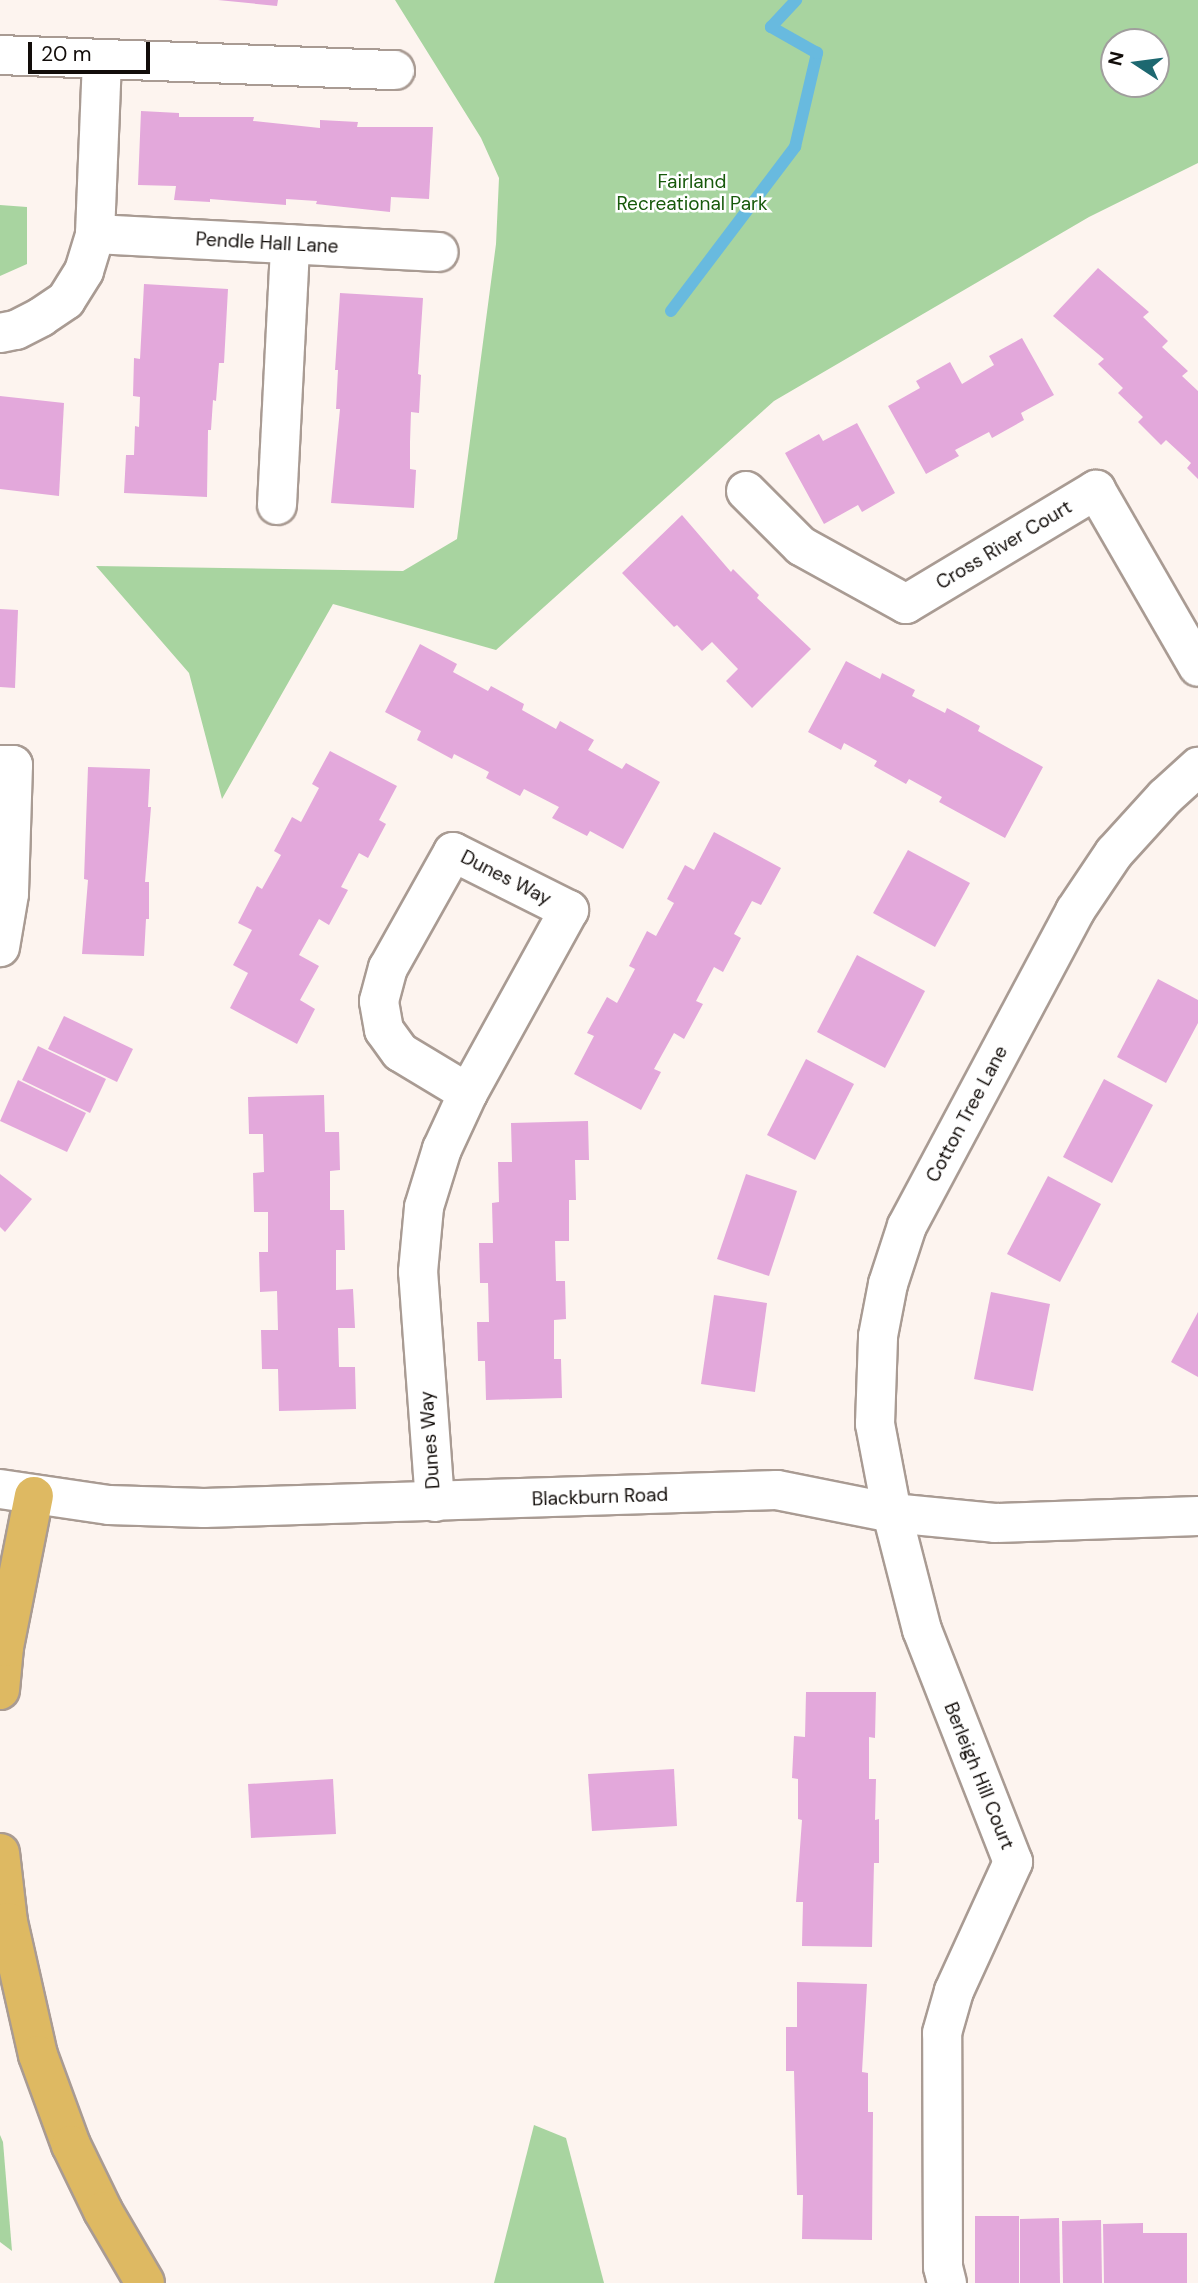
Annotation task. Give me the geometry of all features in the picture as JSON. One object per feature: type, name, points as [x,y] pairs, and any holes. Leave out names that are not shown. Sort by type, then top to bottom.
[{"type":"highway","points":[[0,1689],[17,1492]]},
{"type":"highway","points":[[0,1853],[8,1922],[37,2055],[71,2145],[103,2211],[145,2283]]},
{"type":"street","points":[[0,55],[395,71]]},
{"type":"street","points":[[0,333],[24,326],[66,300],[84,271],[95,234],[102,60]]},
{"type":"street","name":"Pendle Hall Lane","points":[[95,234],[439,252]]},
{"type":"street","points":[[277,505],[290,244]]},
{"type":"street","name":"Cross River Court","points":[[747,491],[801,546],[906,604],[1096,490],[1198,667]]},
{"type":"street","points":[[0,765],[13,765],[9,894],[0,947]]},
{"type":"street","name":"Cotton Tree Lane","points":[[892,1513],[875,1424],[878,1336],[888,1284],[907,1226],[1075,911],[1114,853],[1164,797],[1198,767]]},
{"type":"street","name":"Dunes Way","points":[[435,1502],[418,1272],[424,1207],[442,1149],[468,1093],[569,910],[453,852],[388,968],[379,1001],[384,1030],[400,1052],[468,1093]]},
{"type":"street","name":"Blackburn Road","points":[[17,1492],[109,1506],[204,1508],[777,1490],[892,1513],[995,1523],[1198,1516]]},
{"type":"street","name":"Berleigh Hill Court","points":[[892,1513],[922,1630],[1013,1862],[954,1991],[942,2033],[943,2267],[947,2283]]},
{"type":"green space","name":"Fairland Recreational Park","points":[[395,0],[1198,0],[1198,163],[1089,217],[774,401],[496,650],[333,604],[222,799],[189,673],[96,566],[403,571],[457,539],[496,244],[499,178],[481,138]]},
{"type":"green space","points":[[0,205],[27,207],[27,264],[0,276]]},
{"type":"green space","points":[[534,2125],[566,2138],[604,2283],[494,2283]]},
{"type":"green space","points":[[0,2135],[3,2142],[12,2251],[0,2242]]},
{"type":"building","points":[[218,0],[278,0],[277,6]]},
{"type":"building","points":[[141,111],[179,113],[179,117],[254,117],[253,121],[320,128],[320,120],[358,122],[357,127],[433,127],[429,199],[391,197],[390,212],[286,199],[286,205],[210,199],[210,202],[174,200],[176,186],[138,185]]},
{"type":"building","points":[[1098,268],[1149,312],[1143,317],[1168,341],[1162,347],[1188,371],[1182,376],[1198,391],[1198,479],[1187,468],[1191,463],[1166,440],[1161,445],[1138,422],[1143,417],[1118,393],[1123,388],[1098,364],[1104,359],[1053,316]]},
{"type":"building","points":[[144,284],[228,289],[224,363],[219,363],[216,401],[213,400],[211,430],[208,430],[207,497],[124,493],[126,455],[134,455],[135,426],[139,427],[140,397],[133,396],[134,358],[140,359]]},
{"type":"building","points":[[340,293],[423,298],[418,374],[421,375],[419,413],[411,412],[410,469],[416,470],[414,508],[331,503],[340,409],[336,409],[338,370],[335,370]]},
{"type":"building","points":[[1022,338],[1054,395],[1021,413],[1024,420],[992,438],[989,432],[955,450],[959,456],[926,474],[888,406],[920,388],[916,381],[950,362],[962,384],[994,365],[989,356]]},
{"type":"building","points":[[0,396],[64,403],[59,496],[0,489]]},
{"type":"building","points":[[857,423],[895,493],[862,512],[858,505],[824,524],[785,453],[819,434],[823,441]]},
{"type":"building","points":[[682,515],[731,572],[733,569],[759,595],[757,598],[811,649],[752,708],[726,681],[738,669],[712,642],[702,651],[677,625],[674,627],[622,573]]},
{"type":"building","points":[[0,609],[18,610],[15,688],[0,687]]},
{"type":"building","points":[[420,644],[457,664],[453,672],[488,691],[491,686],[524,704],[522,710],[556,729],[560,721],[594,740],[588,750],[622,769],[626,763],[660,782],[623,849],[590,831],[587,836],[552,818],[559,807],[524,789],[520,796],[486,778],[489,772],[454,754],[452,759],[417,740],[421,731],[385,712]]},
{"type":"building","points":[[846,661],[880,679],[882,673],[915,690],[912,696],[945,713],[947,708],[980,726],[978,731],[1043,767],[1005,838],[939,802],[942,797],[909,779],[906,784],[874,766],[877,761],[844,743],[841,750],[808,732]]},
{"type":"building","points":[[330,751],[397,786],[379,820],[386,824],[368,858],[359,853],[341,887],[348,890],[329,925],[319,919],[299,955],[319,966],[300,1000],[315,1009],[297,1044],[230,1008],[248,973],[233,965],[252,930],[238,923],[257,886],[262,889],[281,855],[274,851],[292,817],[301,822],[319,788],[312,784]]},
{"type":"building","points":[[88,767],[150,769],[148,807],[151,807],[145,882],[149,882],[149,919],[146,919],[144,956],[82,954],[88,880],[84,879]]},
{"type":"building","points":[[714,832],[781,868],[761,905],[752,901],[734,934],[741,938],[723,972],[714,967],[696,1001],[703,1004],[684,1039],[674,1033],[654,1069],[661,1072],[641,1110],[574,1074],[594,1036],[587,1033],[607,997],[617,1003],[635,969],[629,966],[647,931],[656,936],[674,903],[667,899],[685,865],[694,870]]},
{"type":"building","points":[[908,850],[970,883],[935,947],[873,913]]},
{"type":"building","points":[[857,955],[925,991],[885,1068],[817,1032]]},
{"type":"building","points":[[1158,979],[1198,1000],[1198,1023],[1166,1083],[1117,1057]]},
{"type":"building","points":[[64,1016],[133,1049],[117,1082],[48,1049]]},
{"type":"building","points":[[38,1046],[106,1079],[90,1113],[22,1080]]},
{"type":"building","points":[[806,1059],[854,1084],[815,1160],[767,1135]]},
{"type":"building","points":[[1104,1079],[1153,1105],[1112,1183],[1063,1157]]},
{"type":"building","points":[[18,1080],[86,1113],[67,1152],[0,1121]]},
{"type":"building","points":[[324,1095],[325,1132],[339,1132],[340,1170],[330,1171],[330,1210],[344,1210],[345,1250],[336,1250],[336,1290],[353,1289],[355,1328],[338,1328],[339,1367],[355,1367],[356,1409],[279,1411],[278,1369],[262,1369],[261,1330],[278,1330],[277,1291],[260,1292],[259,1252],[268,1252],[268,1212],[254,1212],[253,1173],[264,1172],[263,1134],[249,1134],[248,1097]]},
{"type":"building","points":[[588,1121],[589,1160],[575,1160],[576,1200],[569,1200],[569,1241],[555,1241],[556,1281],[565,1281],[566,1319],[554,1320],[554,1359],[561,1359],[562,1398],[486,1400],[485,1361],[478,1361],[477,1322],[489,1322],[488,1283],[480,1283],[479,1243],[493,1243],[492,1203],[499,1202],[498,1162],[512,1162],[511,1123]]},
{"type":"building","points":[[0,1174],[32,1199],[5,1232],[0,1227]]},
{"type":"building","points":[[746,1174],[797,1191],[769,1276],[717,1259]]},
{"type":"building","points":[[1048,1176],[1101,1204],[1060,1282],[1007,1254]]},
{"type":"building","points":[[991,1292],[1050,1304],[1033,1391],[974,1379]]},
{"type":"building","points":[[714,1295],[767,1303],[755,1392],[701,1384]]},
{"type":"building","points":[[1198,1312],[1198,1377],[1171,1362]]},
{"type":"building","points":[[806,1692],[876,1692],[875,1738],[869,1737],[869,1779],[876,1779],[875,1820],[879,1819],[879,1863],[874,1863],[872,1947],[802,1946],[803,1902],[796,1902],[802,1820],[798,1819],[798,1779],[792,1778],[794,1736],[805,1737]]},
{"type":"building","points":[[674,1769],[677,1826],[592,1831],[588,1774]]},
{"type":"building","points":[[333,1779],[336,1834],[251,1838],[248,1784]]},
{"type":"building","points":[[797,1982],[867,1984],[862,2072],[868,2073],[868,2112],[873,2112],[872,2240],[802,2239],[803,2195],[797,2195],[794,2071],[786,2071],[786,2027],[797,2027]]},
{"type":"building","points":[[975,2216],[1019,2216],[1019,2283],[975,2283]]},
{"type":"building","points":[[1059,2218],[1060,2283],[1020,2283],[1020,2219]]},
{"type":"building","points":[[1101,2220],[1102,2283],[1063,2283],[1062,2221]]},
{"type":"building","points":[[1143,2223],[1143,2233],[1187,2233],[1187,2283],[1104,2283],[1103,2224]]},
{"type":"waterway","points":[[671,311],[795,147],[817,53],[771,27],[796,0]]}]
